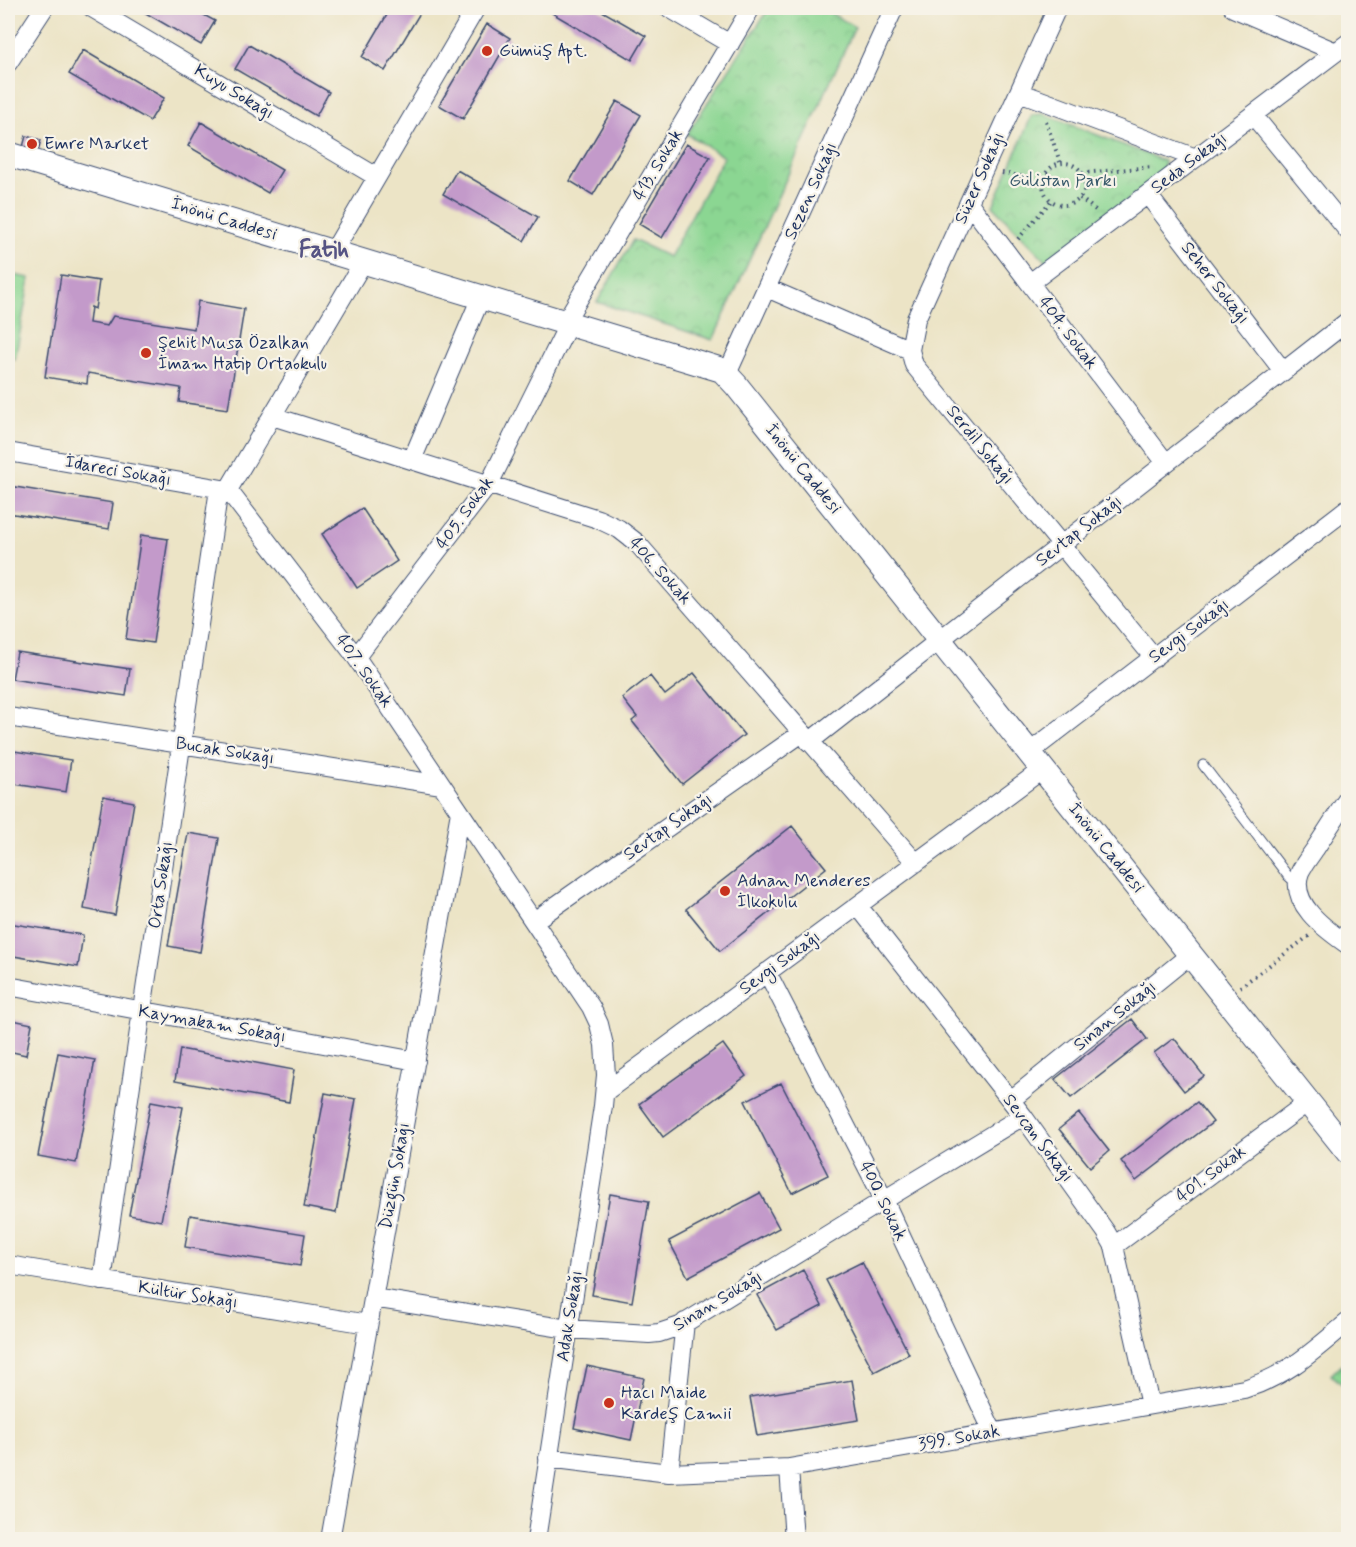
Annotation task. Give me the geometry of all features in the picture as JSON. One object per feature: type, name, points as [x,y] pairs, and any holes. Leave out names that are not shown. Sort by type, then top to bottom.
[{"type":"street","points":[[8,63],[44,8]]},
{"type":"street","name":"Kuyu Sokağı","points":[[92,8],[377,177]]},
{"type":"street","points":[[333,252],[476,8]]},
{"type":"street","points":[[669,8],[730,44]]},
{"type":"street","name":"413. Sokak","points":[[567,322],[751,8]]},
{"type":"street","name":"Sezen Sokağı","points":[[727,374],[894,8]]},
{"type":"street","name":"Süzer Sokağı","points":[[910,350],[916,319],[1057,8]]},
{"type":"street","points":[[1233,8],[1342,48]]},
{"type":"street","name":"Seda Sokağı","points":[[1030,283],[1342,48]]},
{"type":"street","points":[[1019,92],[1192,161]]},
{"type":"street","points":[[1253,115],[1348,231]]},
{"type":"street","name":"İnönü Caddesi","points":[[8,154],[567,322],[717,368],[727,374],[1348,1152]]},
{"type":"street","name":"Seher Sokağı","points":[[1148,195],[1283,371]]},
{"type":"street","name":"404. Sokak","points":[[969,203],[1166,463]]},
{"type":"street","points":[[224,489],[272,416],[364,261]]},
{"type":"street","points":[[767,288],[910,350]]},
{"type":"street","points":[[412,460],[481,297]]},
{"type":"street","name":"Sevtap Sokağı","points":[[534,921],[806,737],[940,640],[1348,321]]},
{"type":"street","name":"405. Sokak","points":[[356,657],[489,484],[567,322]]},
{"type":"street","name":"Serdil Sokağı","points":[[910,350],[914,365],[1154,658]]},
{"type":"street","name":"406. Sokak","points":[[272,416],[598,519],[627,535],[637,543],[916,863]]},
{"type":"street","name":"İdareci Sokağı","points":[[8,452],[224,489]]},
{"type":"street","name":"407. Sokak","points":[[224,489],[356,657],[591,1007],[599,1024],[606,1058],[604,1092]]},
{"type":"street","name":"Orta Sokağı","points":[[102,1281],[181,744],[224,489]]},
{"type":"street","name":"Sevgi Sokağı","points":[[604,1092],[916,863],[1154,658],[1348,508]]},
{"type":"street","name":"Bucak Sokağı","points":[[8,717],[442,785]]},
{"type":"street","points":[[1348,798],[1302,869],[1299,885],[1304,903],[1323,926],[1348,945]]},
{"type":"street","name":"Düzgün Sokağı","points":[[330,1539],[460,812]]},
{"type":"street","name":"Sevcan Sokağı","points":[[858,906],[1011,1100],[1114,1246],[1150,1405]]},
{"type":"street","name":"Sinan Sokağı","points":[[1011,1100],[1191,954]]},
{"type":"street","name":"400. Sokak","points":[[767,972],[884,1200],[993,1432]]},
{"type":"street","name":"Kaymakam Sokağı","points":[[8,986],[416,1060]]},
{"type":"street","name":"Adak Sokağı","points":[[536,1539],[604,1092]]},
{"type":"street","name":"401. Sokak","points":[[1114,1246],[1308,1101]]},
{"type":"street","name":"Sinan Sokağı","points":[[373,1298],[568,1329],[649,1334],[668,1330],[686,1322],[1023,1116]]},
{"type":"street","name":"Kültür Sokağı","points":[[8,1265],[368,1324]]},
{"type":"street","points":[[669,1473],[686,1322]]},
{"type":"street","name":"399. Sokak","points":[[548,1458],[669,1473],[789,1468],[1244,1389],[1267,1381],[1296,1365],[1348,1322]]},
{"type":"street","points":[[789,1468],[794,1539]]},
{"type":"lane","points":[[1203,765],[1288,876],[1299,885]]},
{"type":"path","points":[[1038,99],[1060,162]]},
{"type":"path","points":[[1082,173],[1192,161]]},
{"type":"path","points":[[1060,162],[1076,165],[1082,173],[1085,182],[1084,189],[1077,201],[1065,205],[1050,201],[1042,189],[1042,180],[1048,168],[1060,162]]},
{"type":"path","points":[[984,170],[1042,180]]},
{"type":"path","points":[[1006,252],[1050,201]]},
{"type":"path","points":[[1225,998],[1323,926]]},
{"type":"green space","points":[[769,8],[822,8],[855,27],[713,340],[597,302],[633,240],[669,257],[724,157],[687,134]]},
{"type":"green space","name":"Gülistan Parkı","points":[[1044,114],[1164,161],[1163,173],[1047,262],[993,206],[1032,115]]},
{"type":"green space","points":[[8,274],[30,278],[15,359],[8,358]]},
{"type":"green space","points":[[1348,1358],[1348,1389],[1331,1375]]},
{"type":"building","points":[[137,8],[191,8],[215,21],[201,45]]},
{"type":"building","points":[[391,8],[423,8],[385,71],[362,57]]},
{"type":"building","points":[[555,8],[597,8],[646,36],[632,60],[552,13]]},
{"type":"building","points":[[487,24],[510,38],[463,119],[439,105]]},
{"type":"building","points":[[249,45],[329,92],[316,116],[235,69]]},
{"type":"building","points":[[83,50],[164,98],[150,121],[69,74]]},
{"type":"building","points":[[617,101],[641,115],[593,195],[570,181]]},
{"type":"building","points":[[201,122],[282,170],[268,193],[188,146]]},
{"type":"building","name":"Emre Market","points":[[26,136],[41,140],[38,151],[23,147]]},
{"type":"building","points":[[686,144],[710,157],[662,238],[639,224]]},
{"type":"building","points":[[457,170],[538,217],[524,241],[443,194]]},
{"type":"building","name":"Şehit Musa Özalkan İmam Hatip Ortaokulu","points":[[61,275],[99,281],[95,309],[91,307],[89,323],[107,326],[113,316],[194,329],[198,301],[244,309],[228,409],[179,402],[181,388],[88,373],[87,384],[45,377]]},
{"type":"building","points":[[9,486],[113,503],[109,529],[8,513]]},
{"type":"building","points":[[362,508],[397,561],[357,588],[322,534]]},
{"type":"building","points":[[141,535],[168,539],[153,643],[126,639]]},
{"type":"building","points":[[17,652],[130,669],[126,696],[12,679]]},
{"type":"building","points":[[694,673],[744,735],[682,784],[632,721],[637,717],[622,698],[650,676],[665,695]]},
{"type":"building","points":[[8,750],[71,760],[66,792],[8,783]]},
{"type":"building","points":[[103,796],[134,802],[115,915],[84,909]]},
{"type":"building","points":[[792,826],[826,868],[720,951],[686,909]]},
{"type":"building","points":[[188,833],[219,838],[200,952],[168,946]]},
{"type":"building","points":[[8,923],[83,935],[78,967],[8,955]]},
{"type":"building","points":[[8,1019],[32,1024],[26,1055],[8,1051]]},
{"type":"building","points":[[1132,1019],[1147,1039],[1071,1098],[1055,1079]]},
{"type":"building","points":[[1174,1038],[1204,1076],[1184,1091],[1154,1053]]},
{"type":"building","points":[[723,1044],[746,1076],[663,1137],[639,1104]]},
{"type":"building","points":[[180,1049],[294,1070],[289,1102],[175,1081]]},
{"type":"building","points":[[58,1053],[95,1060],[76,1163],[38,1156]]},
{"type":"building","points":[[781,1083],[828,1175],[792,1193],[745,1101]]},
{"type":"building","points":[[325,1093],[356,1099],[336,1213],[304,1207]]},
{"type":"building","points":[[151,1101],[183,1107],[161,1221],[129,1215]]},
{"type":"building","points":[[1197,1102],[1213,1122],[1136,1181],[1121,1161]]},
{"type":"building","points":[[1079,1113],[1109,1151],[1090,1167],[1059,1129]]},
{"type":"building","points":[[760,1193],[779,1228],[688,1277],[669,1241]]},
{"type":"building","points":[[610,1194],[649,1201],[632,1302],[592,1295]]},
{"type":"building","points":[[190,1215],[305,1234],[300,1266],[185,1247]]},
{"type":"building","points":[[862,1262],[909,1354],[874,1372],[826,1280]]},
{"type":"building","points":[[803,1270],[822,1306],[777,1330],[757,1295]]},
{"type":"building","name":"Hacı Maide Kardeş Camii","points":[[587,1366],[644,1378],[631,1440],[574,1428]]},
{"type":"building","points":[[852,1380],[859,1420],[757,1436],[750,1397]]},
{"type":"place","name":"Gümüş Apt.","points":[[487,51]]},
{"type":"place","name":"Emre Market","points":[[32,144]]},
{"type":"place","name":"Şehit Musa Özalkan İmam Hatip Ortaokulu","points":[[146,353]]},
{"type":"place","name":"Adnan Menderes İlkokulu","points":[[725,891]]},
{"type":"place","name":"Hacı Maide Kardeş Camii","points":[[609,1403]]},
{"type":"district","name":"Fatih","points":[[324,250]]}]
